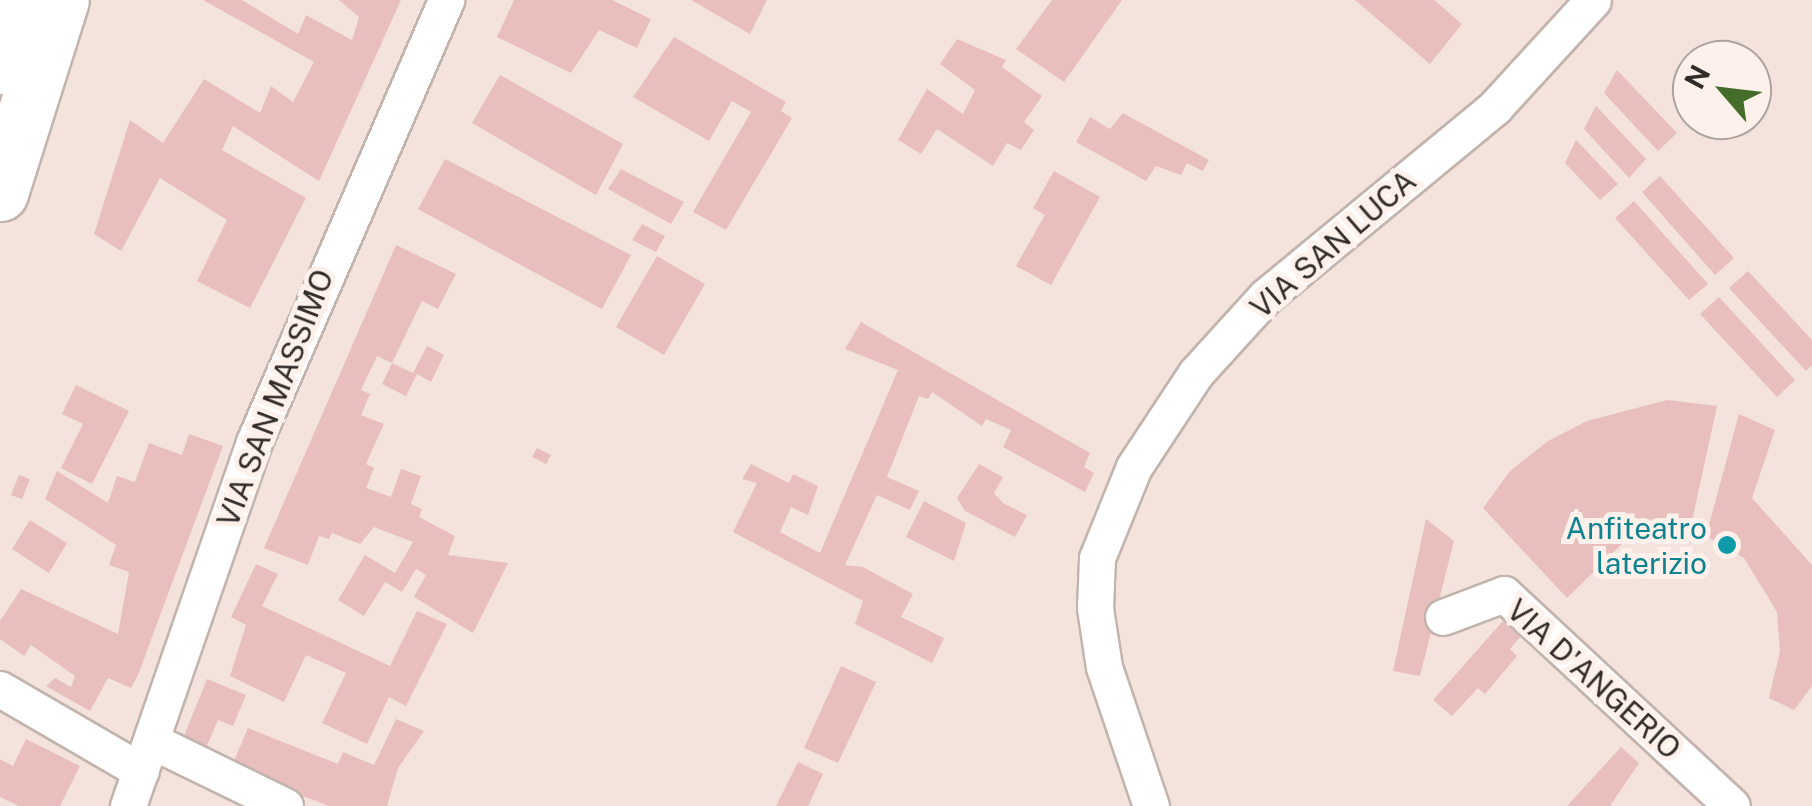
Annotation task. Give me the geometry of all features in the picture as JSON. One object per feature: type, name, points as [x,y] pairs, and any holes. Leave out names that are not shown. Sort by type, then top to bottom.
[{"type":"highway","points":[[0,66],[20,0]]},
{"type":"highway","points":[[0,193],[61,0]]},
{"type":"street","name":"VIA SAN MASSIMO","points":[[128,806],[254,442],[446,0]]},
{"type":"street","name":"VIA SAN LUCA","points":[[1151,806],[1104,667],[1096,608],[1096,558],[1134,467],[1196,374],[1266,296],[1495,107],[1591,0]]},
{"type":"street","name":"VIA D'ANGERIO","points":[[1443,617],[1504,594],[1732,806]]},
{"type":"street","points":[[0,689],[146,756],[286,806]]},
{"type":"building","points":[[203,0],[242,0],[298,34],[306,15],[352,40],[359,17],[339,0],[401,0],[319,181],[233,126],[222,150],[306,198],[250,308],[197,281],[227,220],[160,178],[121,251],[94,234],[130,120],[163,143],[204,79],[260,113],[271,86],[293,102],[314,62]]},
{"type":"building","points":[[514,0],[612,0],[651,19],[637,48],[599,30],[571,73],[497,37]]},
{"type":"building","points":[[691,0],[767,0],[750,34]]},
{"type":"building","points":[[1052,0],[1122,0],[1064,82],[1016,49]]},
{"type":"building","points":[[1355,0],[1434,0],[1462,24],[1430,64]]},
{"type":"building","points":[[674,37],[786,102],[781,111],[792,118],[726,230],[693,212],[751,112],[732,101],[709,141],[633,97]]},
{"type":"building","points":[[957,39],[1006,60],[1002,67],[1042,96],[1024,122],[1034,130],[1021,150],[1007,143],[993,166],[937,129],[921,154],[898,140],[927,89],[963,114],[975,90],[940,64]]},
{"type":"building","points":[[1617,70],[1672,128],[1672,138],[1658,151],[1604,93]]},
{"type":"building","points":[[500,75],[623,144],[596,195],[472,123]]},
{"type":"building","points":[[1596,106],[1646,159],[1629,178],[1584,129]]},
{"type":"building","points":[[1123,113],[1209,160],[1203,171],[1187,163],[1181,175],[1156,166],[1146,181],[1076,142],[1090,117],[1110,129]]},
{"type":"building","points":[[1576,140],[1618,184],[1600,200],[1565,163]]},
{"type":"building","points":[[445,159],[631,255],[602,309],[418,209]]},
{"type":"building","points":[[621,169],[684,202],[671,224],[608,189]]},
{"type":"building","points":[[1054,171],[1100,197],[1051,285],[1016,266],[1045,215],[1033,208]]},
{"type":"building","points":[[1660,176],[1734,258],[1715,275],[1642,192]]},
{"type":"building","points":[[1634,201],[1708,284],[1689,300],[1615,218]]},
{"type":"building","points":[[642,224],[665,236],[656,252],[632,240]]},
{"type":"building","points":[[396,245],[456,274],[438,309],[422,301],[392,363],[377,356],[361,390],[370,394],[361,415],[384,424],[366,464],[374,468],[366,488],[391,497],[401,469],[421,476],[411,504],[422,509],[419,517],[455,536],[448,555],[508,563],[473,633],[414,597],[426,575],[416,569],[402,592],[385,582],[364,616],[338,600],[365,555],[395,573],[413,542],[374,527],[360,544],[332,533],[329,539],[319,536],[308,565],[264,548]]},
{"type":"building","points":[[657,256],[705,284],[664,355],[616,327]]},
{"type":"building","points":[[1748,271],[1812,340],[1812,365],[1806,371],[1729,288]]},
{"type":"building","points":[[1719,297],[1795,380],[1777,397],[1700,314]]},
{"type":"building","points":[[861,322],[1090,453],[1084,467],[1094,473],[1085,492],[1003,447],[1011,430],[986,419],[982,426],[932,392],[928,399],[919,396],[887,477],[919,491],[910,510],[877,495],[845,565],[863,567],[913,594],[901,617],[944,638],[932,663],[855,624],[863,601],[733,532],[757,483],[742,479],[751,464],[789,483],[793,474],[818,486],[808,515],[791,507],[780,532],[820,553],[898,370],[845,349]]},
{"type":"building","points":[[427,346],[444,355],[431,382],[417,374],[406,396],[382,384],[392,363],[413,373]]},
{"type":"building","points":[[76,385],[129,411],[92,484],[61,468],[83,424],[62,414]]},
{"type":"building","points":[[1667,400],[1717,406],[1691,526],[1669,525],[1625,541],[1567,598],[1483,508],[1510,471],[1548,441],[1587,421]]},
{"type":"building","name":"Anfiteatro laterizio","points":[[1739,414],[1775,430],[1752,498],[1812,565],[1812,686],[1794,710],[1769,698],[1780,651],[1777,612],[1744,558],[1706,536]]},
{"type":"building","points":[[189,434],[223,446],[138,675],[131,688],[108,678],[90,711],[46,686],[55,678],[71,687],[75,676],[31,645],[24,656],[0,639],[0,621],[21,589],[118,634],[129,572],[109,565],[116,545],[45,499],[57,471],[108,503],[117,476],[135,482],[149,443],[182,455]]},
{"type":"building","points":[[537,448],[551,455],[546,464],[532,457]]},
{"type":"building","points":[[979,464],[1003,477],[994,493],[1003,503],[1027,515],[1015,537],[965,511],[957,498]]},
{"type":"building","points":[[19,475],[30,479],[22,499],[11,495]]},
{"type":"building","points":[[924,501],[966,523],[954,561],[906,537]]},
{"type":"building","points":[[1426,519],[1454,541],[1420,676],[1393,671]]},
{"type":"building","points":[[30,520],[67,543],[49,573],[12,549]]},
{"type":"building","points":[[256,564],[278,574],[262,606],[390,666],[417,611],[447,624],[406,706],[389,697],[367,744],[322,723],[346,673],[306,655],[284,702],[230,676],[246,625],[231,617]]},
{"type":"building","points":[[1510,613],[1528,628],[1510,649],[1517,656],[1485,694],[1478,688],[1452,716],[1433,700]]},
{"type":"building","points":[[841,666],[876,682],[838,763],[804,748]]},
{"type":"building","points":[[207,679],[246,695],[233,726],[218,720],[204,753],[181,743]]},
{"type":"building","points":[[396,719],[424,731],[398,768],[387,806],[329,806],[231,768],[248,728],[338,764],[343,752],[374,765]]},
{"type":"building","points":[[26,739],[80,766],[60,806],[19,806],[0,797],[0,759],[13,766]]},
{"type":"building","points":[[1621,747],[1639,763],[1610,806],[1567,806]]},
{"type":"building","points":[[798,762],[823,774],[808,806],[776,806]]},
{"type":"place","name":"Anfiteatro laterizio","points":[[1727,545]]}]
